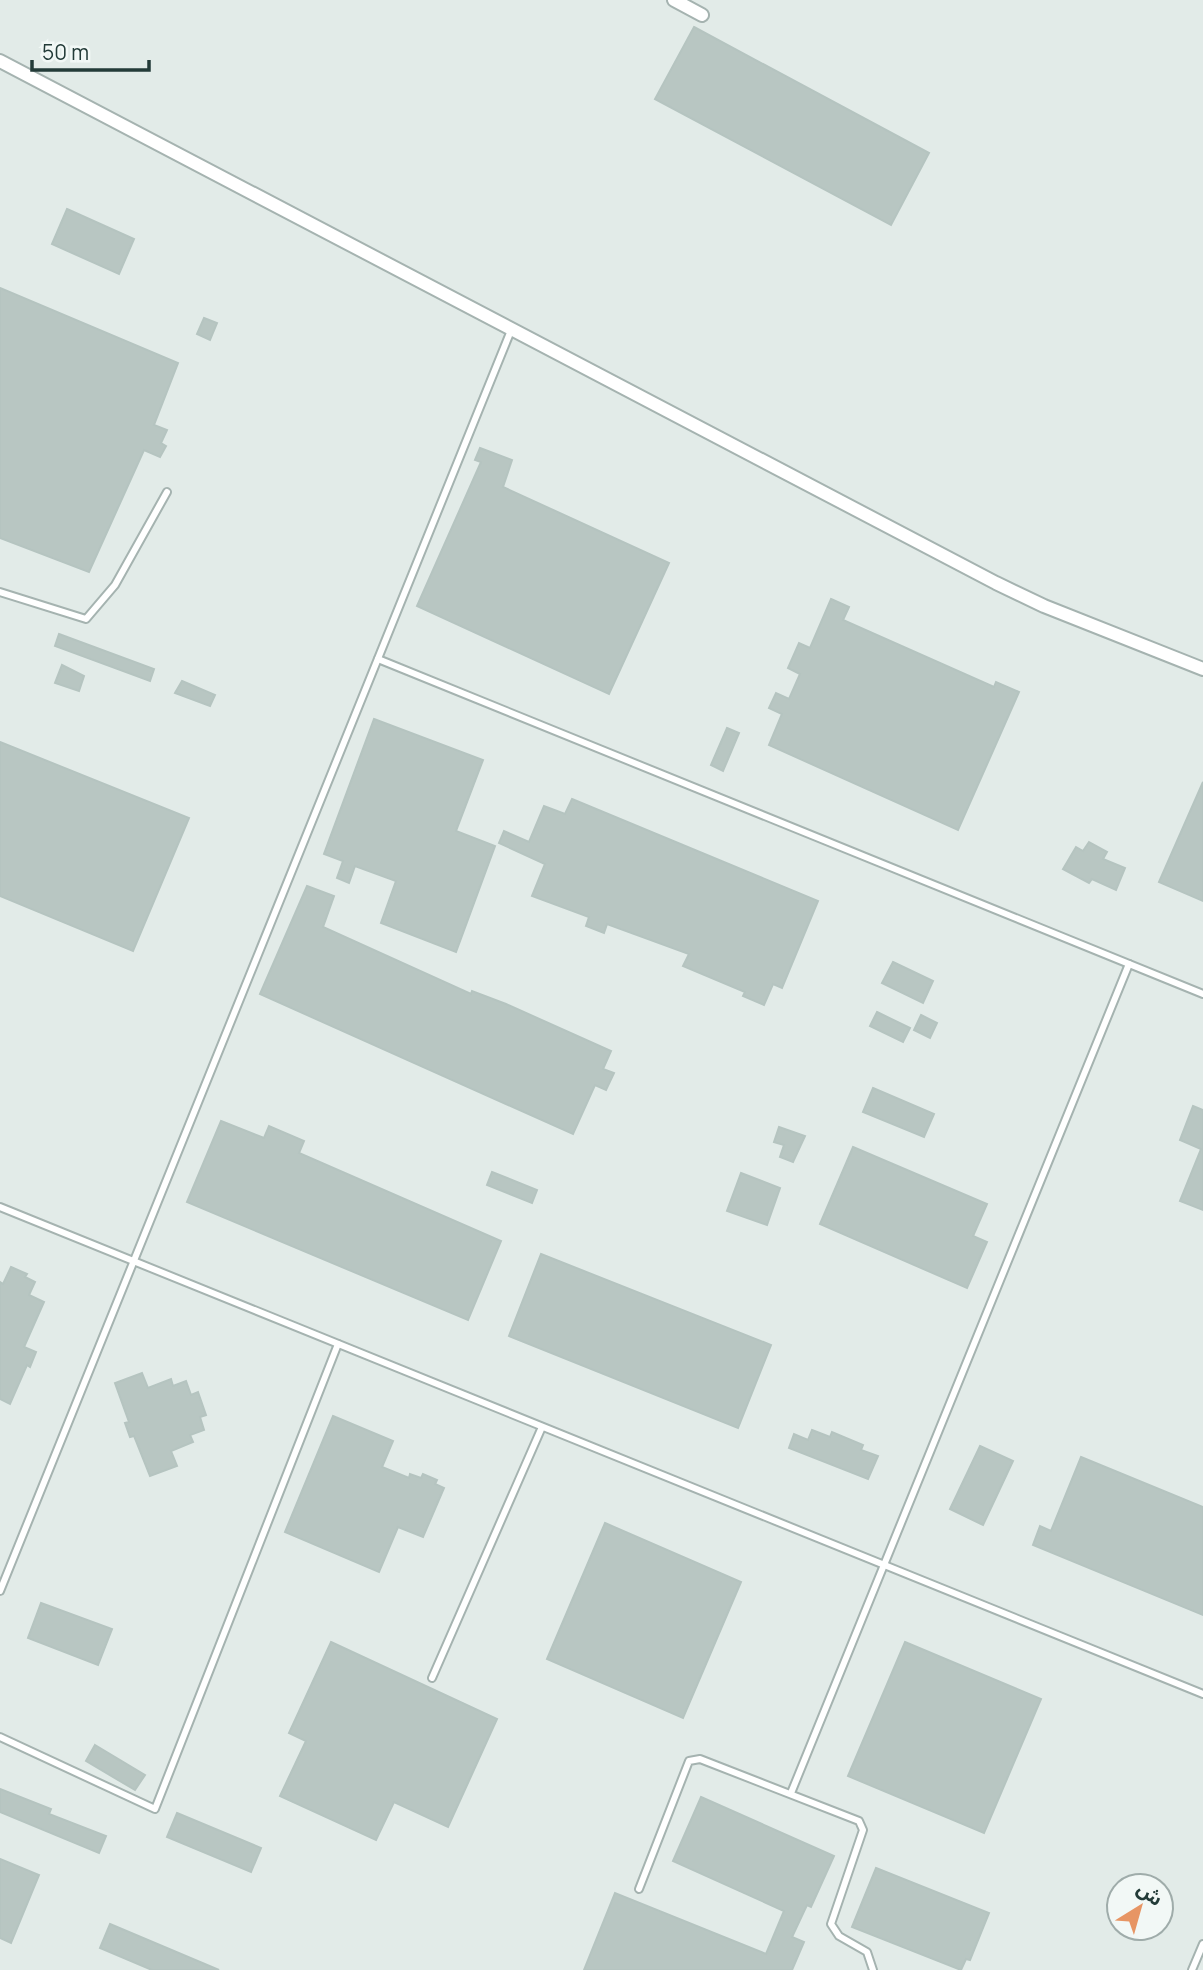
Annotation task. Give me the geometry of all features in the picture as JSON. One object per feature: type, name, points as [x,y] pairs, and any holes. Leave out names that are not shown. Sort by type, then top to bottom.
[{"type":"street","points":[[674,0],[702,15]]},
{"type":"street","points":[[0,61],[996,583],[1044,606],[1203,669]]},
{"type":"lane","points":[[0,1591],[512,328]]},
{"type":"lane","points":[[0,592],[86,619],[115,585],[167,492]]},
{"type":"lane","points":[[378,659],[1203,994]]},
{"type":"lane","points":[[791,1793],[1129,964]]},
{"type":"lane","points":[[0,1207],[1203,1694]]},
{"type":"lane","points":[[0,1737],[155,1809],[338,1344]]},
{"type":"lane","points":[[432,1678],[542,1427]]},
{"type":"lane","points":[[639,1889],[689,1761],[700,1759],[859,1821],[863,1830],[831,1924],[839,1937],[867,1952],[873,1970]]},
{"type":"lane","points":[[1192,1970],[1203,1944]]},
{"type":"building","points":[[694,27],[929,153],[891,225],[655,99]]},
{"type":"building","points":[[67,209],[134,239],[119,274],[52,244]]},
{"type":"building","points":[[0,288],[178,363],[154,425],[167,430],[161,443],[166,446],[160,457],[144,450],[89,572],[0,538]]},
{"type":"building","points":[[204,318],[217,323],[210,340],[197,334]]},
{"type":"building","points":[[480,448],[512,460],[503,487],[669,563],[609,694],[417,606],[481,462],[475,460]]},
{"type":"building","points":[[831,599],[849,607],[843,620],[994,687],[996,682],[1019,692],[958,830],[769,745],[782,714],[769,708],[776,693],[789,699],[800,674],[788,668],[799,643],[810,648]]},
{"type":"building","points":[[59,634],[154,669],[150,681],[55,646]]},
{"type":"building","points":[[62,665],[84,676],[79,691],[55,683]]},
{"type":"building","points":[[182,681],[215,695],[210,706],[175,693]]},
{"type":"building","points":[[374,719],[483,760],[456,831],[495,846],[456,952],[381,923],[396,881],[355,866],[349,883],[337,878],[343,861],[324,854]]},
{"type":"building","points":[[727,728],[739,733],[723,771],[711,765]]},
{"type":"building","points":[[0,742],[189,818],[133,951],[0,896]]},
{"type":"building","points":[[1203,782],[1203,901],[1159,882]]},
{"type":"building","points":[[572,799],[818,901],[782,988],[773,984],[764,1005],[743,996],[745,992],[683,966],[689,954],[607,924],[604,933],[586,926],[589,917],[532,896],[545,864],[499,843],[504,831],[529,842],[544,806],[565,814]]},
{"type":"building","points":[[1089,842],[1107,852],[1103,859],[1125,868],[1116,890],[1092,879],[1089,883],[1063,869],[1076,847],[1083,851]]},
{"type":"building","points":[[307,886],[334,896],[323,927],[471,994],[472,991],[506,1004],[611,1051],[603,1069],[614,1073],[606,1090],[595,1085],[573,1134],[260,994]]},
{"type":"building","points":[[893,962],[933,981],[923,1003],[882,983]]},
{"type":"building","points":[[877,1012],[910,1028],[903,1042],[870,1026]]},
{"type":"building","points":[[921,1015],[937,1023],[930,1038],[914,1030]]},
{"type":"building","points":[[873,1088],[934,1114],[924,1137],[863,1112]]},
{"type":"building","points":[[1193,1106],[1203,1110],[1203,1210],[1180,1201],[1201,1149],[1180,1140]]},
{"type":"building","points":[[221,1121],[264,1138],[269,1126],[304,1141],[299,1153],[501,1241],[468,1320],[187,1202]]},
{"type":"building","points":[[779,1127],[805,1136],[793,1162],[780,1157],[784,1145],[774,1142]]},
{"type":"building","points":[[853,1147],[987,1204],[973,1236],[987,1242],[967,1288],[820,1224]]},
{"type":"building","points":[[492,1172],[537,1190],[532,1203],[487,1185]]},
{"type":"building","points":[[741,1173],[780,1188],[767,1225],[727,1211]]},
{"type":"building","points":[[541,1254],[771,1345],[738,1428],[509,1336]]},
{"type":"building","points":[[11,1267],[27,1274],[25,1277],[35,1282],[29,1295],[44,1302],[24,1347],[36,1352],[30,1367],[27,1365],[10,1404],[0,1399],[0,1282],[3,1284]]},
{"type":"building","points":[[142,1373],[148,1388],[171,1379],[173,1386],[186,1381],[191,1395],[198,1392],[206,1415],[200,1417],[204,1430],[190,1435],[193,1442],[171,1451],[177,1466],[150,1476],[134,1436],[130,1437],[125,1423],[129,1422],[115,1383]]},
{"type":"building","points":[[333,1416],[393,1441],[382,1467],[409,1478],[410,1474],[421,1478],[423,1474],[437,1480],[435,1484],[444,1488],[423,1537],[398,1527],[379,1572],[285,1532]]},
{"type":"building","points":[[812,1430],[830,1437],[832,1432],[863,1445],[861,1450],[878,1456],[868,1479],[789,1448],[794,1434],[808,1440]]},
{"type":"building","points":[[980,1446],[1013,1461],[983,1525],[950,1509]]},
{"type":"building","points":[[1081,1457],[1203,1507],[1203,1615],[1033,1545],[1040,1526],[1051,1531]]},
{"type":"building","points":[[605,1523],[741,1582],[683,1718],[547,1659]]},
{"type":"building","points":[[41,1603],[112,1629],[98,1665],[28,1638]]},
{"type":"building","points":[[331,1642],[497,1719],[448,1827],[394,1802],[376,1840],[280,1796],[306,1741],[289,1733]]},
{"type":"building","points":[[905,1642],[1041,1699],[984,1833],[848,1776]]},
{"type":"building","points":[[95,1745],[145,1775],[135,1790],[86,1761]]},
{"type":"building","points":[[0,1789],[51,1809],[49,1814],[106,1836],[99,1853],[0,1812]]},
{"type":"building","points":[[701,1797],[834,1856],[811,1907],[807,1905],[792,1937],[804,1942],[792,1970],[584,1970],[615,1893],[766,1954],[784,1911],[673,1861]]},
{"type":"building","points":[[177,1813],[261,1848],[251,1872],[167,1837]]},
{"type":"building","points":[[0,1859],[39,1875],[11,1943],[0,1938]]},
{"type":"building","points":[[876,1868],[989,1913],[970,1960],[966,1959],[961,1970],[852,1927]]},
{"type":"building","points":[[110,1924],[219,1970],[152,1970],[100,1948]]}]
